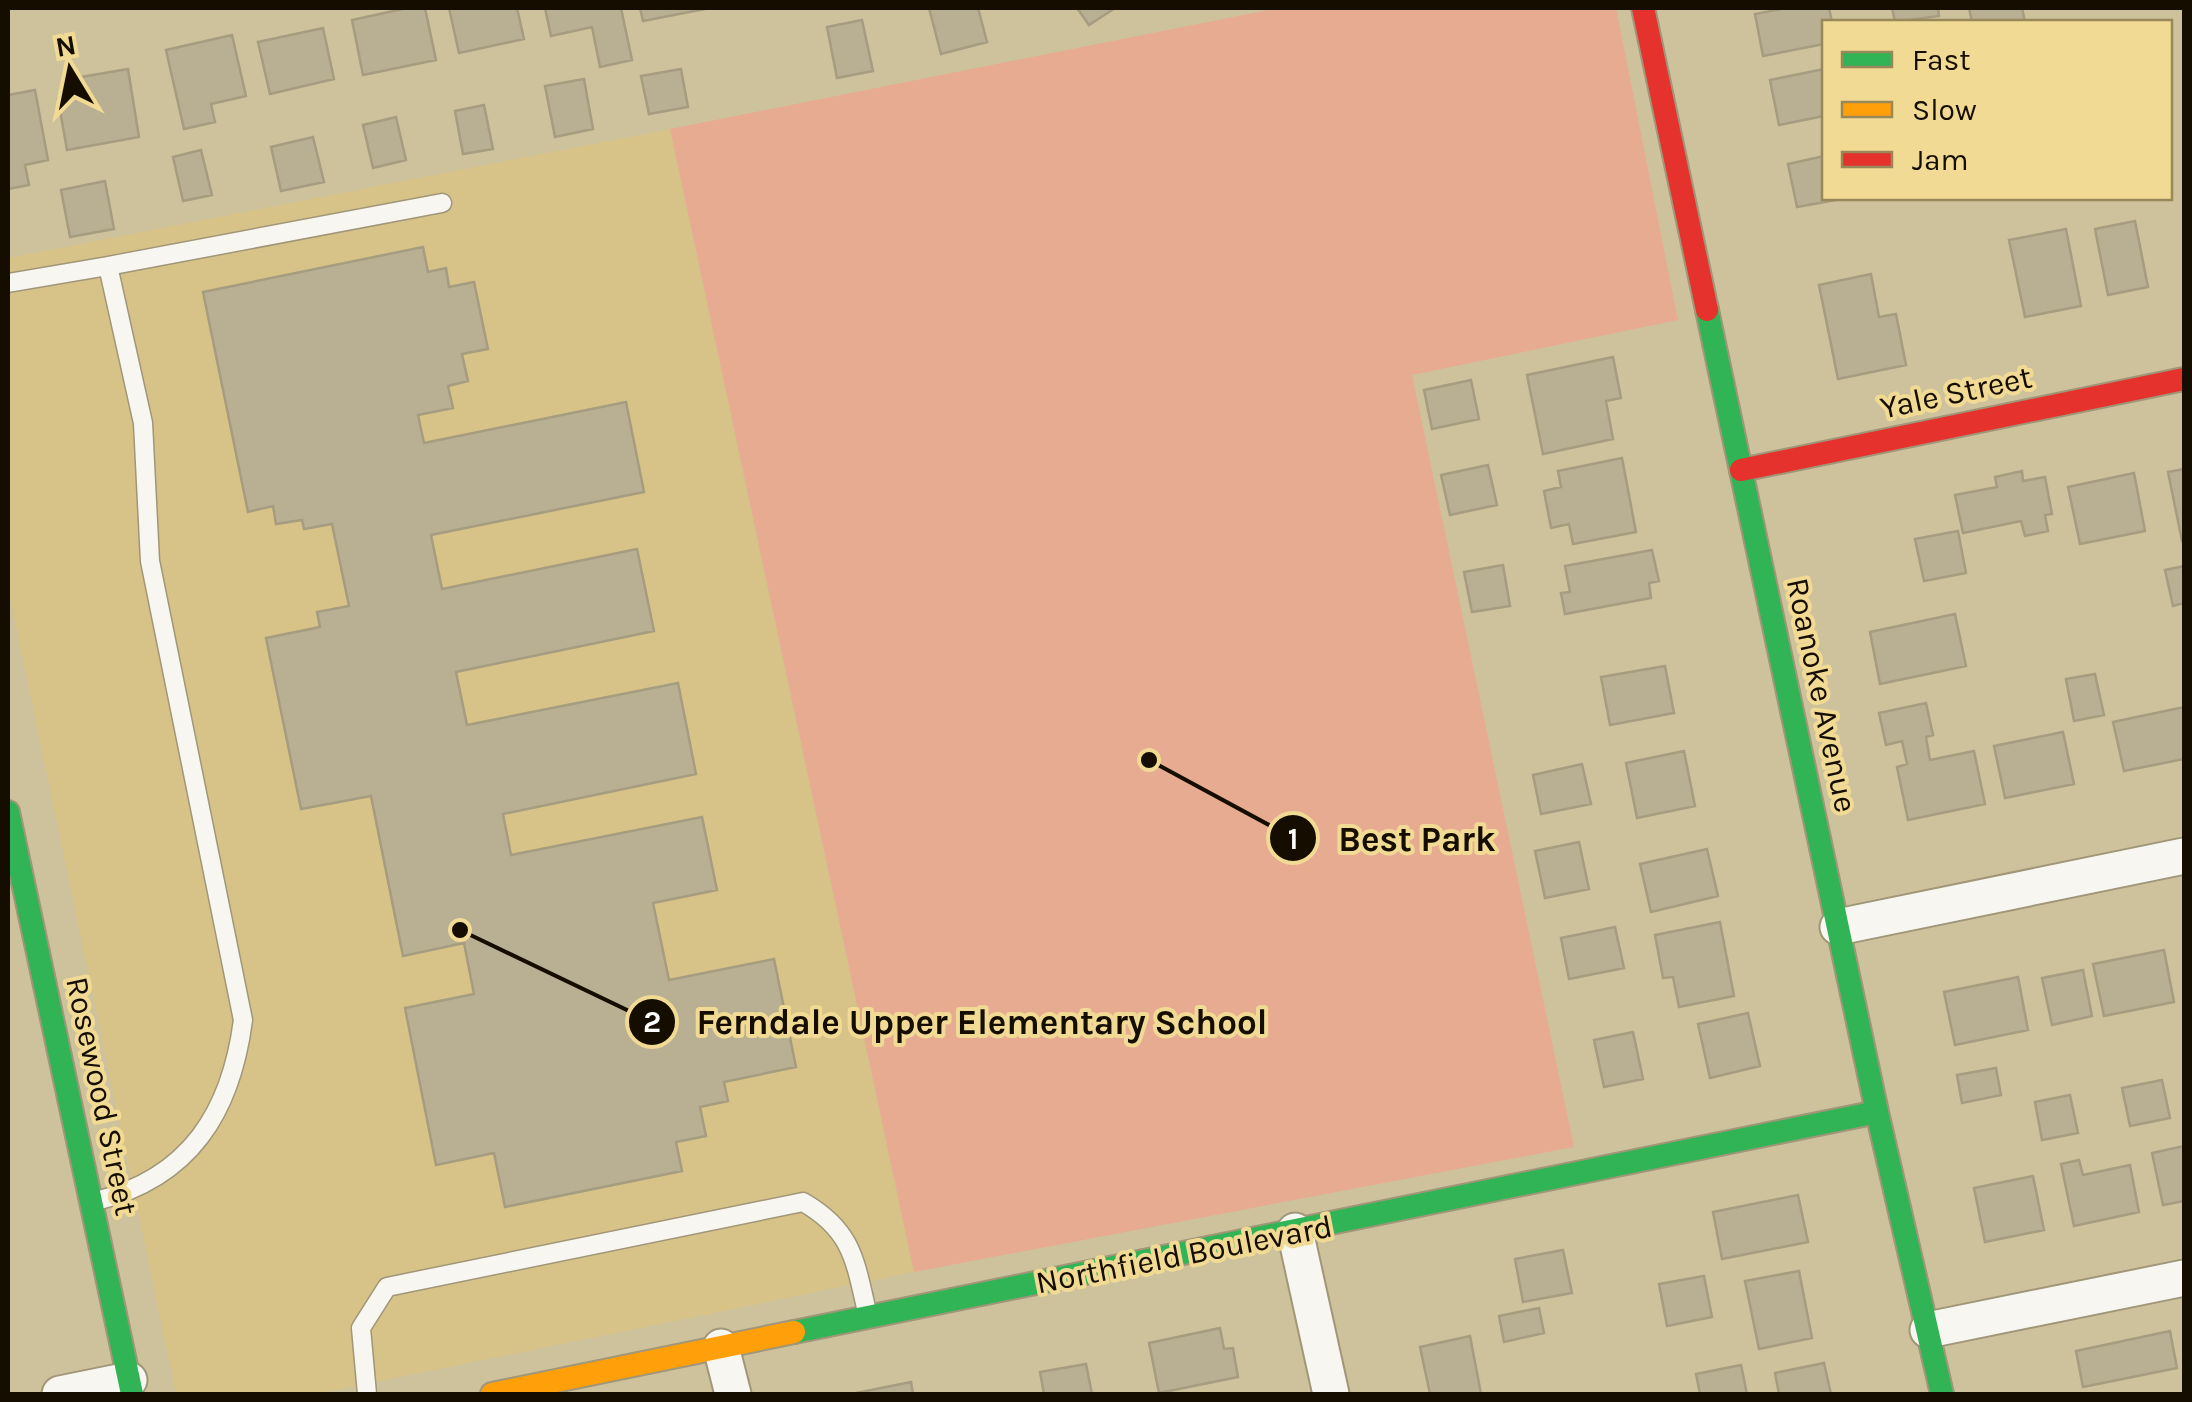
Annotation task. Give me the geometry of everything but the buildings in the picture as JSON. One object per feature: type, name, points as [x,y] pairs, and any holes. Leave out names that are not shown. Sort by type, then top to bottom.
[{"type":"street","name":"Roanoke Avenue","points":[[1643,8],[1877,1112],[1942,1394]]},
{"type":"street","name":"Yale Street","points":[[1741,470],[2184,379]]},
{"type":"street","name":"Rosewood Street","points":[[8,812],[130,1387]]},
{"type":"street","points":[[1838,926],[2184,856]]},
{"type":"street","name":"Northfield Boulevard","points":[[492,1394],[1877,1112]]},
{"type":"street","points":[[1295,1231],[1331,1394]]},
{"type":"street","points":[[1928,1330],[2184,1278]]},
{"type":"street","points":[[722,1347],[732,1394]]},
{"type":"street","points":[[60,1394],[130,1387]]},
{"type":"lane","points":[[8,284],[442,203]]},
{"type":"lane","points":[[91,1202],[138,1190],[179,1160],[206,1129],[238,1065],[244,1020],[150,561],[143,423],[108,266]]},
{"type":"lane","points":[[367,1394],[361,1328],[387,1287],[802,1202],[832,1219],[854,1254],[868,1317]]},
{"type":"shaded area","points":[[1278,8],[1616,8],[1678,320],[1412,375],[1574,1147],[914,1272],[670,129]]},
{"type":"shaded area","points":[[670,129],[914,1272],[317,1394],[176,1394],[8,588],[8,258]]},
{"type":"traffic: fast","points":[[1707,310],[1877,1112],[1942,1394]]},
{"type":"traffic: fast","points":[[8,812],[132,1394]]},
{"type":"traffic: fast","points":[[794,1332],[1877,1112]]},
{"type":"traffic: slow","points":[[492,1394],[794,1332]]},
{"type":"traffic: jam","points":[[1643,8],[1707,310]]},
{"type":"traffic: jam","points":[[1741,470],[2184,379]]},
{"type":"place","name":"Best Park","points":[[1149,760]]},
{"type":"place","name":"Ferndale Upper Elementary School","points":[[460,930]]}]
